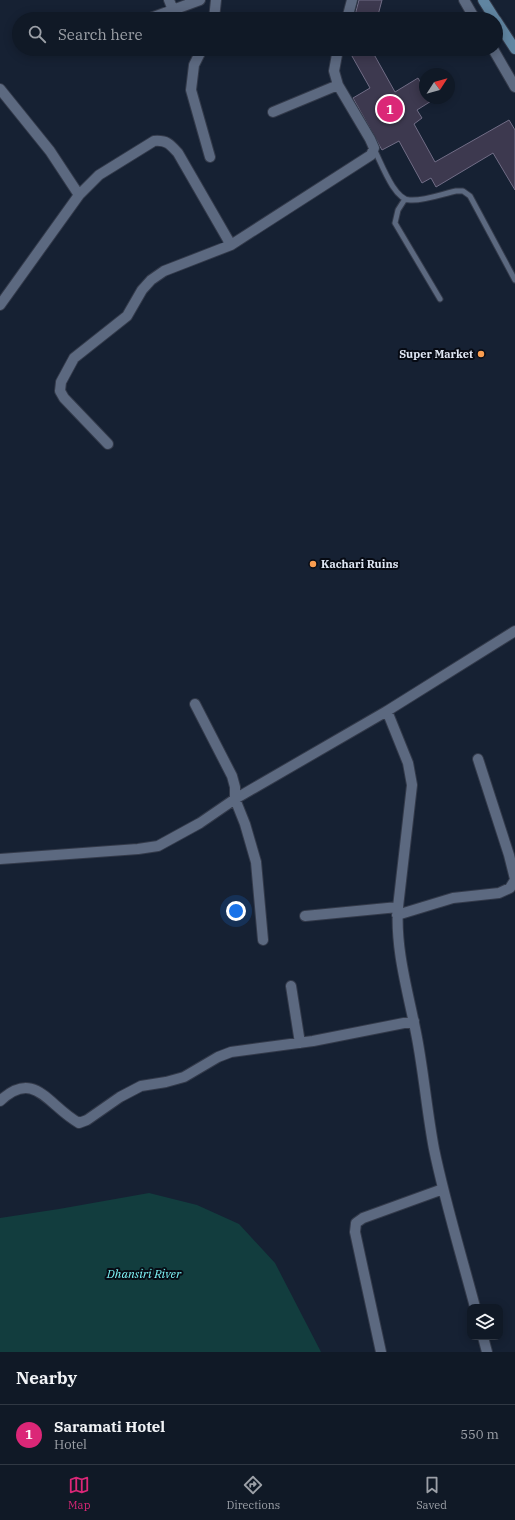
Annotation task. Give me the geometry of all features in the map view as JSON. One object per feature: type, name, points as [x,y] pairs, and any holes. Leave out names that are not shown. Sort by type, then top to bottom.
[{"type":"main road","points":[[483,0],[491,12]]},
{"type":"main road","points":[[503,31],[515,49]]},
{"type":"street","points":[[169,0],[173,10]]},
{"type":"street","points":[[167,12],[200,0]]},
{"type":"street","points":[[215,12],[216,0]]},
{"type":"street","points":[[349,12],[352,0]]},
{"type":"street","points":[[464,0],[471,12]]},
{"type":"street","points":[[198,56],[194,65],[191,90],[210,157]]},
{"type":"street","points":[[108,444],[69,403],[60,391],[61,382],[74,358],[127,316],[142,290],[151,280],[164,271],[231,245],[366,159],[374,148],[338,85],[334,71],[337,56]]},
{"type":"street","points":[[497,56],[515,87]]},
{"type":"street","points":[[274,112],[338,85]]},
{"type":"street","points":[[0,89],[50,151],[79,195]]},
{"type":"street","points":[[0,305],[79,195],[99,175],[154,142],[164,140],[171,144],[178,153],[231,245]]},
{"type":"street","points":[[0,859],[138,849],[158,846],[200,823],[235,799],[387,711],[515,631]]},
{"type":"street","points":[[195,704],[232,776],[235,787],[235,799],[245,824],[256,862],[263,940]]},
{"type":"street","points":[[387,711],[408,763],[412,785],[398,911],[400,956],[414,1021],[422,1067],[425,1096],[443,1190],[474,1304]]},
{"type":"street","points":[[305,916],[398,911],[453,898],[499,893],[510,888],[514,874],[478,759]]},
{"type":"street","points":[[291,986],[300,1043]]},
{"type":"street","points":[[0,1101],[19,1087],[28,1087],[37,1090],[79,1123],[87,1120],[120,1097],[140,1086],[166,1082],[184,1077],[218,1057],[231,1052],[300,1043],[414,1021]]},
{"type":"street","points":[[381,1352],[355,1232],[356,1223],[363,1218],[443,1190]]},
{"type":"street","points":[[484,1340],[487,1352]]},
{"type":"lane","points":[[374,148],[394,189],[405,199],[416,200],[456,191],[463,191],[470,196],[515,280]]},
{"type":"lane","points":[[405,199],[398,210],[395,223],[440,299]]},
{"type":"water","name":"Dhansiri River","points":[[149,1193],[197,1205],[239,1224],[275,1263],[321,1352],[0,1352],[0,1218]]},
{"type":"building","points":[[359,0],[382,0],[379,12],[356,12]]},
{"type":"building","points":[[352,56],[375,56],[395,92],[418,78],[419,104],[426,104],[417,110],[422,118],[414,124],[435,162],[509,120],[515,130],[515,190],[493,153],[436,187],[431,178],[422,183],[399,141],[382,150],[353,98],[370,88]]},
{"type":"place","name":"Saramati Hotel","points":[[390,109]]},
{"type":"place","name":"Super Market","points":[[481,354]]},
{"type":"place","name":"Kachari Ruins","points":[[313,564]]}]
